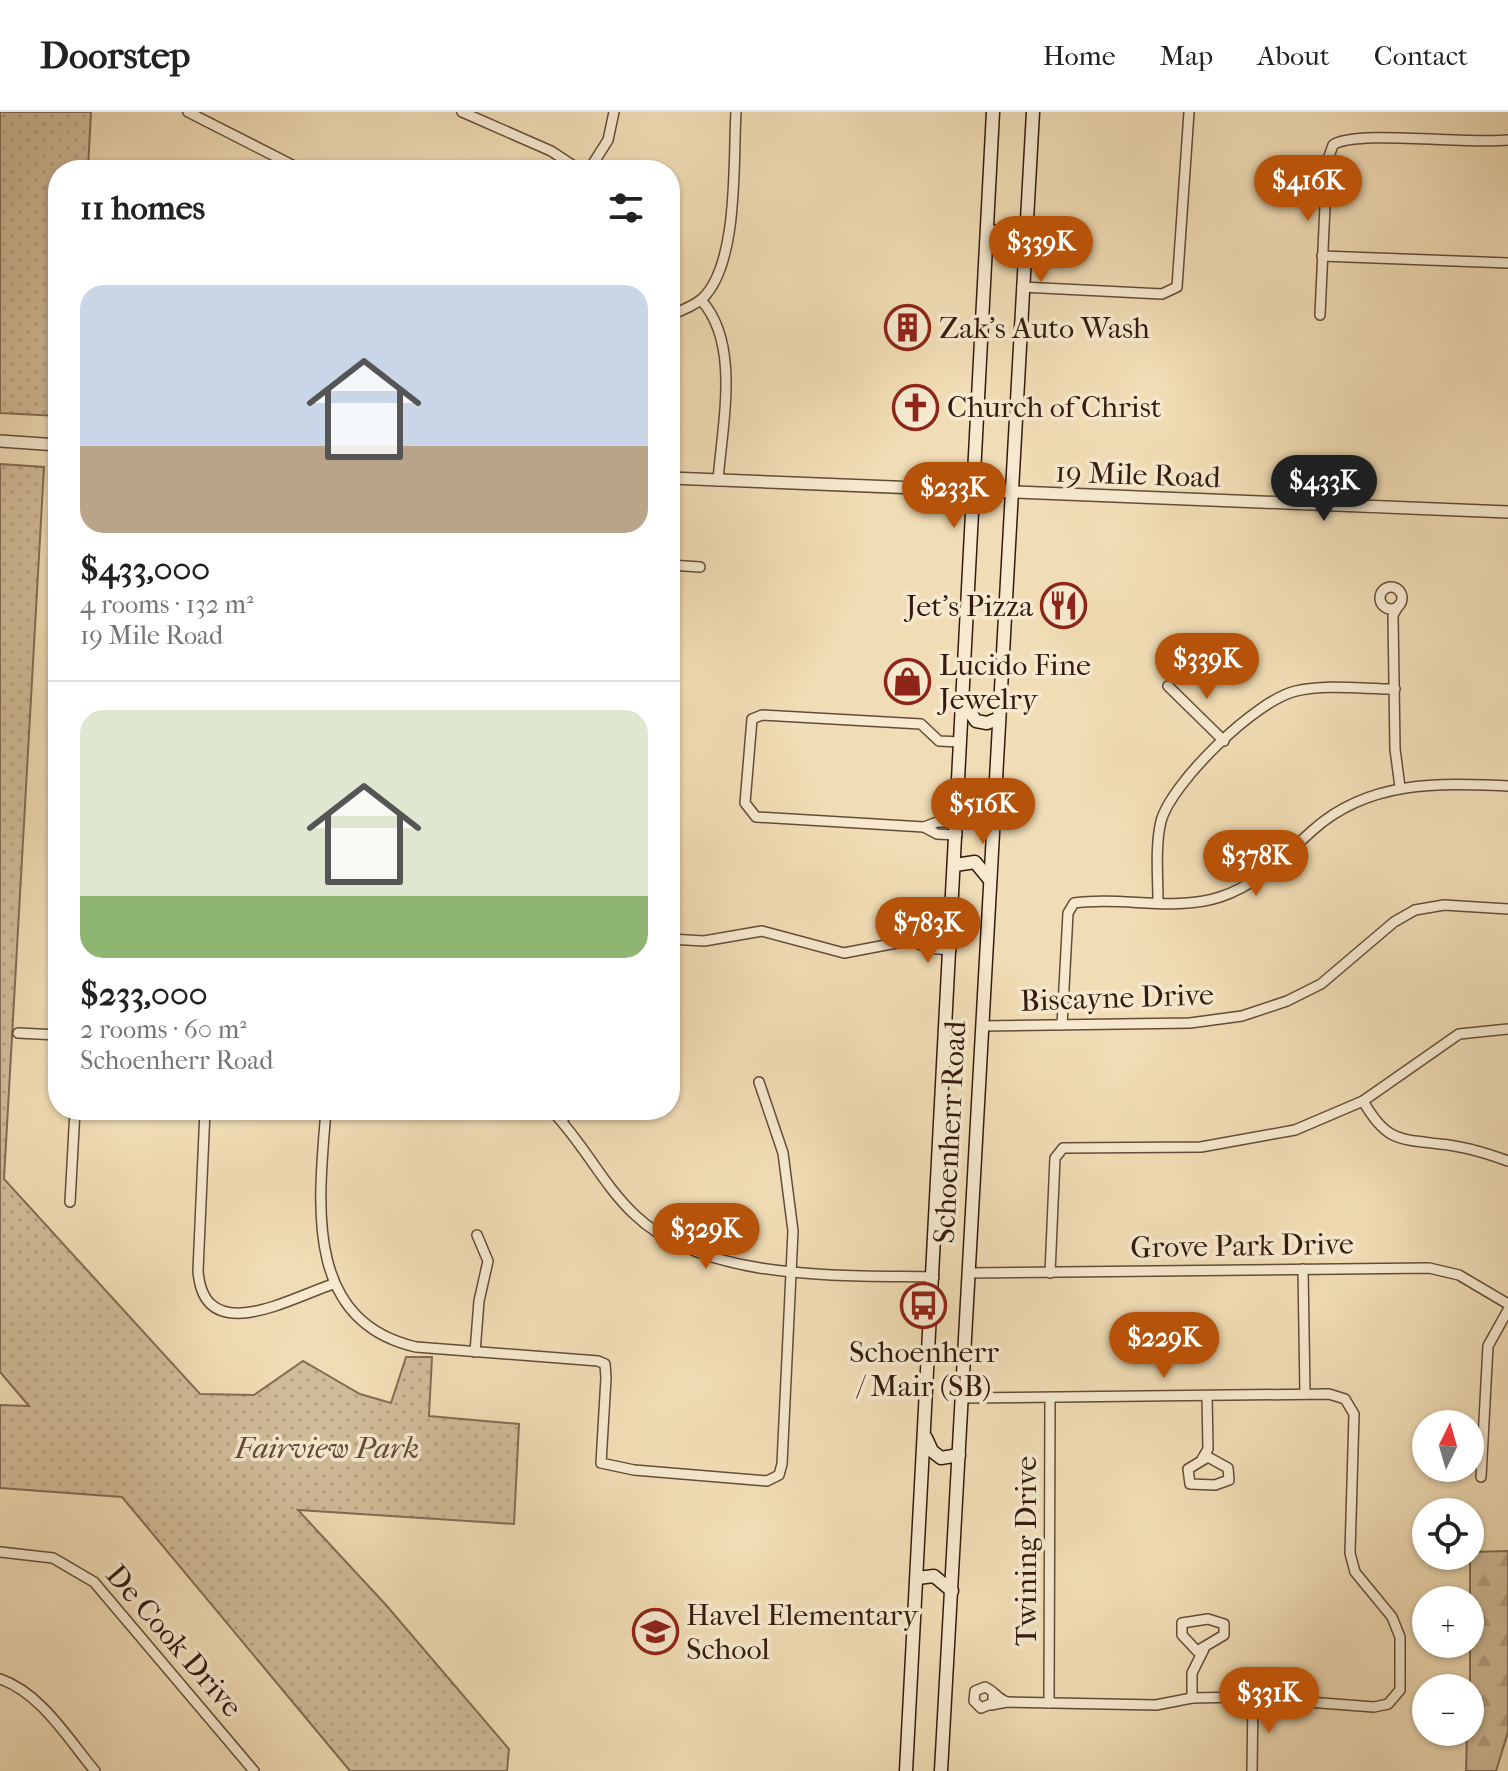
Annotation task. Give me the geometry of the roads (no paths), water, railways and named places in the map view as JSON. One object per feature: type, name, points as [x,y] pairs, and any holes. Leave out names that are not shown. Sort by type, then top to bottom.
[{"type":"main road","name":"Schoenherr Road","points":[[906,1771],[993,112]]},
{"type":"main road","name":"Schoenherr Road","points":[[941,1771],[1033,112]]},
{"type":"main road","points":[[988,232],[1009,231],[1020,240],[1024,250]]},
{"type":"main road","points":[[964,702],[976,721],[987,723],[997,719]]},
{"type":"main road","points":[[955,865],[975,862],[989,879]]},
{"type":"main road","points":[[925,1435],[937,1455],[947,1459],[959,1455]]},
{"type":"main road","points":[[917,1578],[934,1576],[952,1591]]},
{"type":"street","points":[[188,112],[281,160]]},
{"type":"street","points":[[462,112],[565,160]]},
{"type":"street","points":[[595,160],[608,140],[614,112]]},
{"type":"street","points":[[680,310],[701,300],[718,277],[724,260],[736,112]]},
{"type":"street","points":[[1022,287],[1162,294],[1177,287],[1189,112]]},
{"type":"street","points":[[1320,315],[1327,162],[1333,145],[1353,138],[1478,143],[1508,140]]},
{"type":"street","points":[[1322,256],[1508,263]]},
{"type":"street","points":[[701,300],[716,318],[725,349],[718,481]]},
{"type":"street","points":[[0,441],[48,444]]},
{"type":"street","name":"19 Mile Road","points":[[680,479],[1508,512]]},
{"type":"street","points":[[680,566],[700,567]]},
{"type":"street","points":[[1393,615],[1380,595],[1388,587],[1400,592],[1399,605],[1393,615],[1395,761],[1400,787]]},
{"type":"street","points":[[1385,607],[1399,605]]},
{"type":"street","points":[[1168,686],[1224,741]]},
{"type":"street","points":[[1158,902],[1157,848],[1166,810],[1178,789],[1261,706],[1298,690],[1395,689]]},
{"type":"street","points":[[957,829],[937,822],[924,827],[756,817],[745,803],[752,719],[762,715],[921,724],[939,741],[961,742]]},
{"type":"street","points":[[1062,1025],[1071,905],[1218,898],[1261,876],[1333,815],[1372,795],[1400,787],[1437,783],[1508,786]]},
{"type":"street","name":"Biscayne Drive","points":[[982,1026],[1190,1023],[1242,1016],[1287,1001],[1321,984],[1394,922],[1415,910],[1444,905],[1508,909]]},
{"type":"street","points":[[680,940],[704,941],[762,931],[844,953],[928,937],[951,944]]},
{"type":"street","points":[[1050,1273],[1055,1158],[1063,1148],[1233,1143],[1295,1130],[1363,1101],[1407,1073],[1451,1037],[1467,1031],[1508,1029]]},
{"type":"street","points":[[18,1033],[48,1034]]},
{"type":"street","points":[[326,1120],[322,1236],[333,1284],[359,1319],[387,1338],[416,1347],[598,1361],[605,1364],[601,1463],[609,1467],[767,1481],[779,1475],[782,1464],[793,1231],[783,1153],[759,1082]]},
{"type":"street","points":[[1363,1101],[1381,1128],[1397,1139],[1464,1147],[1508,1161]]},
{"type":"street","points":[[70,1202],[74,1120]]},
{"type":"street","points":[[205,1120],[198,1271],[200,1289],[207,1301],[217,1311],[234,1315],[333,1284]]},
{"type":"street","points":[[561,1120],[637,1217],[672,1240],[708,1254],[790,1274],[934,1277]]},
{"type":"street","points":[[475,1352],[479,1301],[488,1261],[477,1235]]},
{"type":"street","points":[[1303,1269],[1305,1394]]},
{"type":"street","name":"Grove Park Drive","points":[[968,1273],[1444,1270],[1466,1278],[1508,1304]]},
{"type":"street","points":[[1484,1421],[1488,1346],[1508,1310]]},
{"type":"street","points":[[1207,1396],[1208,1449],[1215,1460],[1231,1471],[1227,1483],[1190,1484],[1188,1469],[1202,1459],[1208,1449]]},
{"type":"street","points":[[962,1398],[1338,1396],[1350,1404],[1354,1421],[1350,1553],[1355,1572],[1397,1626],[1401,1675],[1395,1700],[1374,1707],[1253,1698],[1192,1698],[1156,1705],[1007,1702],[978,1706],[974,1694],[985,1687],[1007,1702]]},
{"type":"street","name":"Twining Drive","points":[[1049,1703],[1050,1398]]},
{"type":"street","points":[[1202,1459],[1215,1460]]},
{"type":"street","name":"De Cook Drive","points":[[0,1552],[53,1558],[94,1582],[254,1771]]},
{"type":"street","points":[[1192,1698],[1191,1680],[1196,1660],[1224,1635],[1224,1624],[1219,1621],[1182,1623],[1181,1631],[1196,1660]]},
{"type":"street","points":[[1189,1646],[1197,1651],[1205,1649]]},
{"type":"street","points":[[0,1679],[18,1687],[37,1702],[95,1771]]},
{"type":"street","points":[[991,1705],[993,1693]]},
{"type":"street","points":[[1252,1771],[1253,1698]]},
{"type":"place","name":"Zak's Auto Wash","points":[[908,328]]},
{"type":"place","name":"Church of Christ","points":[[916,407]]},
{"type":"place","name":"Jet's Pizza","points":[[1064,606]]},
{"type":"place","name":"Lucido Fine Jewelry","points":[[908,682]]},
{"type":"place","name":"Schoenherr / Mair (SB)","points":[[924,1306]]},
{"type":"place","name":"Havel Elementary School","points":[[655,1632]]},
{"type":"park label","name":"Fairview Park","points":[[327,1448]]}]
